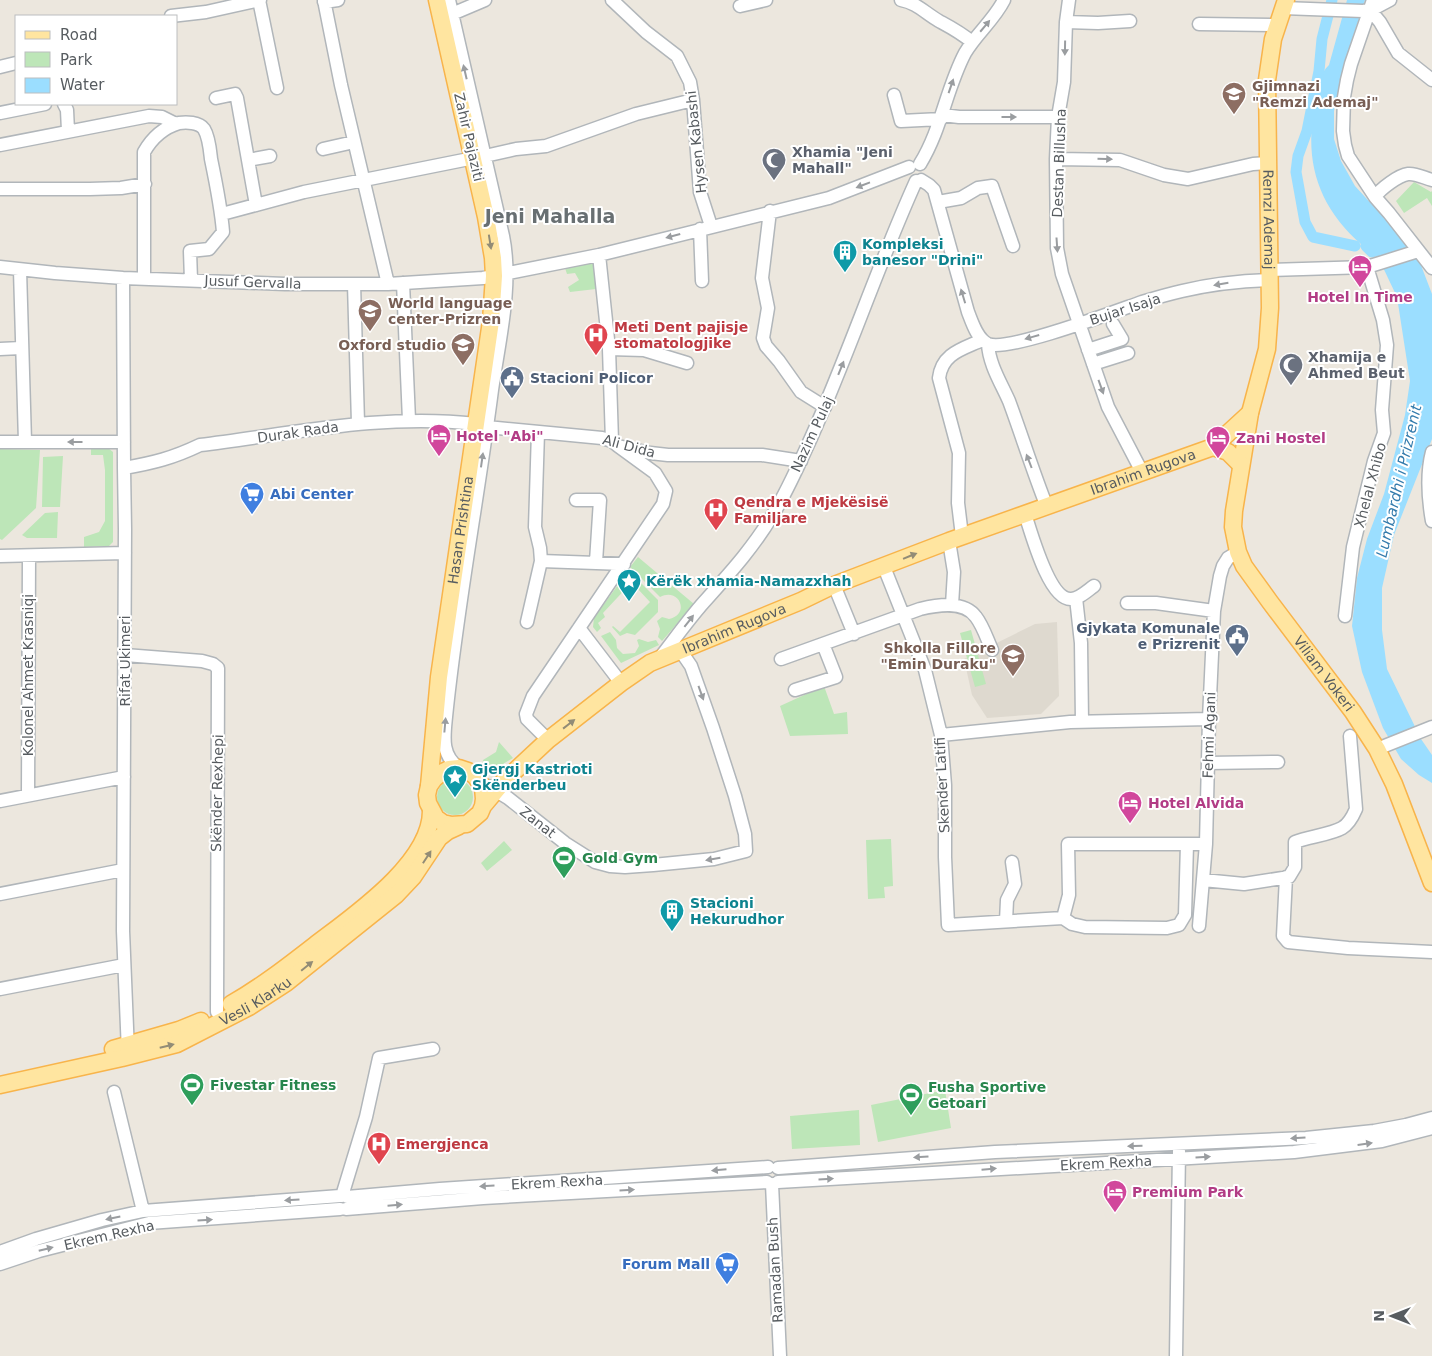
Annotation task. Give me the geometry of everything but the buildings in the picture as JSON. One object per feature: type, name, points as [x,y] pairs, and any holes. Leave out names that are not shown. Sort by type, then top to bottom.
[{"type":"main road","name":"Zahir Pajaziti","points":[[437,0],[480,157],[486,217],[493,258],[500,275]]},
{"type":"main road","name":"Remzi Ademaj","points":[[1250,413],[1267,349],[1270,308],[1267,80],[1270,53],[1277,25],[1285,4]]},
{"type":"main road","name":"Hasan Prishtina","points":[[429,786],[439,677],[482,426],[493,301],[500,275]]},
{"type":"main road","name":"Ibrahim Rugova","points":[[483,806],[504,780],[548,740],[620,683],[659,659],[801,601],[834,585],[1212,447],[1250,413]]},
{"type":"main road","name":"Viliam Vokeri","points":[[1250,413],[1233,527],[1238,552],[1244,566],[1270,602],[1382,747],[1394,784],[1432,883]]},
{"type":"main road","points":[[1212,447],[1228,452],[1241,465]]},
{"type":"main road","points":[[459,768],[468,771],[480,781],[484,793],[483,806],[474,819],[467,824],[451,826],[443,823],[431,811],[427,795],[429,786],[441,773],[449,769],[459,768]]},
{"type":"main road","name":"Vesli Klarku","points":[[0,1085],[127,1051],[217,1012],[277,976],[386,889],[425,838],[431,811]]},
{"type":"main road","name":"Vesli Klarku","points":[[0,1073],[177,1044],[249,1007],[286,983],[396,895],[413,877],[440,838],[448,831],[459,826]]},
{"type":"street","points":[[178,15],[206,12],[260,0],[277,88]]},
{"type":"street","points":[[338,0],[324,1],[354,142],[388,284]]},
{"type":"street","name":"Zahir Pajaziti","points":[[449,0],[480,157]]},
{"type":"street","points":[[452,14],[485,0]]},
{"type":"street","points":[[740,6],[766,0]]},
{"type":"street","points":[[901,0],[912,2],[921,7],[972,42]]},
{"type":"street","points":[[918,180],[925,176],[925,170],[914,165],[931,146],[959,66],[972,42],[992,19],[1004,0]]},
{"type":"street","name":"Destan Billusha","points":[[1070,0],[1066,22],[1064,82],[1058,117],[1056,159],[1057,248],[1062,274],[1108,407],[1142,472]]},
{"type":"street","points":[[1369,7],[1390,0]]},
{"type":"street","name":"Hysen Kabashi","points":[[617,1],[646,32],[677,56],[690,82],[700,192],[706,227],[702,281]]},
{"type":"street","name":"Remzi Ademaj","points":[[1285,4],[1326,11],[1369,7]]},
{"type":"street","points":[[1369,7],[1398,53],[1432,80]]},
{"type":"street","points":[[1369,7],[1351,64],[1344,97],[1343,131],[1348,156],[1375,197],[1389,213],[1414,253],[1431,269]]},
{"type":"street","points":[[1066,22],[1130,21]]},
{"type":"street","points":[[1199,24],[1277,25]]},
{"type":"street","points":[[0,67],[15,63]]},
{"type":"street","points":[[216,98],[235,94],[256,205]]},
{"type":"street","points":[[894,95],[901,121],[942,117],[1058,117]]},
{"type":"street","points":[[222,214],[304,192],[516,149],[546,146],[636,114],[693,100]]},
{"type":"street","points":[[0,113],[40,105]]},
{"type":"street","points":[[64,105],[67,110],[68,131]]},
{"type":"street","points":[[0,145],[149,116],[162,117],[176,124]]},
{"type":"street","points":[[144,278],[144,152],[150,141],[160,132],[183,122],[200,125],[204,129],[222,214],[223,232],[209,248],[190,251],[191,280]]},
{"type":"street","points":[[323,149],[354,142]]},
{"type":"street","points":[[248,160],[270,156]]},
{"type":"street","points":[[1056,159],[1120,160],[1164,176],[1188,179],[1253,164],[1268,163]]},
{"type":"street","name":"Jusuf Gervalla","points":[[0,267],[123,278],[286,284],[388,284],[469,279],[500,275],[599,255],[770,211],[829,198],[914,165]]},
{"type":"street","points":[[1375,197],[1378,191],[1407,174],[1432,180]]},
{"type":"street","points":[[918,180],[929,184],[934,190],[953,263],[973,326],[985,342],[988,355],[1009,403],[1047,506]]},
{"type":"street","name":"Nazim Pulaj","points":[[659,659],[702,604],[740,561],[772,516],[801,461],[825,407],[901,215],[918,180]]},
{"type":"street","points":[[0,189],[122,188],[145,184]]},
{"type":"street","points":[[938,202],[961,198],[978,188],[992,186],[1013,246]]},
{"type":"street","points":[[770,211],[762,278],[768,308],[763,338],[766,346],[801,392],[825,407]]},
{"type":"street","points":[[1269,275],[1370,266],[1414,253]]},
{"type":"street","points":[[548,740],[527,719],[526,714],[533,696],[663,504],[666,491],[661,481],[646,465],[615,443],[609,349],[599,255]]},
{"type":"street","name":"Xhelal Xhibo","points":[[1345,616],[1353,548],[1374,461],[1384,433],[1382,410],[1388,345],[1370,266]]},
{"type":"street","points":[[20,270],[25,442]]},
{"type":"street","name":"Hasan Prishtina","points":[[459,768],[448,759],[445,752],[445,727],[482,426],[504,301],[500,275]]},
{"type":"street","name":"Bujar Isaja","points":[[985,342],[1007,344],[1079,324],[1184,290],[1269,275]]},
{"type":"street","name":"Rifat Ukimeri","points":[[123,278],[125,655],[122,870],[127,1051]]},
{"type":"street","points":[[469,279],[487,290],[493,301]]},
{"type":"street","points":[[403,283],[409,420]]},
{"type":"street","points":[[354,284],[358,423]]},
{"type":"street","points":[[1088,350],[1122,338],[1113,324]]},
{"type":"street","points":[[952,605],[959,453],[939,378],[940,367],[947,358],[985,342]]},
{"type":"street","points":[[0,349],[21,348]]},
{"type":"street","points":[[609,349],[644,350],[687,363]]},
{"type":"street","points":[[1093,364],[1128,353]]},
{"type":"street","name":"Durak Rada","points":[[124,468],[158,462],[200,445],[358,423],[409,420],[482,426]]},
{"type":"street","name":"Ali Dida","points":[[482,426],[602,438],[650,453],[668,455],[762,455],[801,461]]},
{"type":"street","points":[[528,622],[541,561],[535,527],[538,432]]},
{"type":"street","points":[[0,442],[124,442]]},
{"type":"street","points":[[1432,452],[1428,481],[1432,521]]},
{"type":"street","points":[[661,481],[661,470],[668,455]]},
{"type":"street","points":[[576,500],[600,500],[596,562]]},
{"type":"street","points":[[1025,514],[1052,585],[1061,597],[1076,598],[1094,586]]},
{"type":"street","name":"Fehmi Agani","points":[[1199,926],[1206,844],[1214,611],[1223,566],[1228,558],[1238,552]]},
{"type":"street","points":[[0,556],[125,553]]},
{"type":"street","name":"Kolonel Ahmet Krasniqi","points":[[28,794],[29,556]]},
{"type":"street","points":[[541,561],[624,564]]},
{"type":"street","name":"Skender Latifi","points":[[884,567],[925,670],[941,734],[945,786],[945,857],[948,925],[1063,918]]},
{"type":"street","points":[[834,585],[854,634]]},
{"type":"street","points":[[1076,598],[1081,643],[1082,722]]},
{"type":"street","points":[[1127,603],[1156,603],[1214,611]]},
{"type":"street","points":[[781,659],[934,606],[952,605],[976,615],[992,650]]},
{"type":"street","points":[[579,628],[620,683]]},
{"type":"street","points":[[795,690],[836,677],[823,644]]},
{"type":"street","name":"Zanat","points":[[480,781],[496,790],[565,844],[603,864],[625,866],[679,863],[714,859],[746,851],[745,834],[735,796],[713,728],[691,666],[680,650]]},
{"type":"street","name":"Skënder Rexhepi","points":[[125,655],[202,661],[213,664],[218,668],[217,1012]]},
{"type":"street","points":[[941,734],[1082,722],[1209,719]]},
{"type":"street","points":[[1382,747],[1428,728]]},
{"type":"street","points":[[1203,880],[1244,884],[1289,877],[1295,868],[1295,842],[1342,828],[1351,819],[1356,809],[1350,736]]},
{"type":"street","points":[[1208,763],[1278,762]]},
{"type":"street","points":[[0,801],[28,794],[124,777]]},
{"type":"street","points":[[1186,844],[1185,915],[1179,925],[1167,928],[1085,927],[1072,924],[1063,918],[1069,895],[1068,844],[1186,844],[1206,844]]},
{"type":"street","points":[[1006,921],[1006,900],[1015,884],[1012,862]]},
{"type":"street","points":[[0,894],[122,870]]},
{"type":"street","points":[[1286,877],[1283,936],[1288,942],[1348,948],[1432,952]]},
{"type":"street","points":[[0,989],[124,965]]},
{"type":"street","points":[[343,1202],[366,1117],[379,1058],[433,1049]]},
{"type":"street","points":[[114,1092],[143,1211]]},
{"type":"street","name":"Ekrem Rexha","points":[[0,1264],[39,1251],[149,1224],[440,1189],[995,1152],[1306,1138],[1374,1131],[1432,1118]]},
{"type":"street","name":"Ekrem Rexha","points":[[0,1252],[36,1239],[102,1220],[143,1211],[483,1198],[1294,1152],[1382,1141],[1432,1128]]},
{"type":"street","points":[[1176,1356],[1179,1144]]},
{"type":"street","points":[[772,1183],[781,1177],[773,1168]]},
{"type":"street","name":"Ramadan Bush","points":[[772,1183],[780,1356]]},
{"type":"shaded area","name":"Shkolla Fillore \"Emin Duraku\"","points":[[1057,622],[1059,696],[1041,714],[987,718],[972,695],[964,659],[1035,624]]},
{"type":"green space","points":[[1414,182],[1432,191],[1432,206],[1427,198],[1404,213],[1396,201]]},
{"type":"green space","points":[[593,261],[596,289],[570,292],[568,287],[579,280],[575,273],[567,274],[565,268]]},
{"type":"green space","points":[[108,448],[113,452],[113,542],[109,546],[84,547],[84,537],[99,532],[105,521],[105,470],[103,455],[91,455],[91,449]]},
{"type":"green space","points":[[0,449],[40,450],[36,508],[2,540],[0,539]]},
{"type":"green space","points":[[63,456],[60,507],[42,507],[43,457]]},
{"type":"green space","points":[[58,512],[57,538],[27,538],[22,535],[45,513]]},
{"type":"green space","points":[[638,557],[694,604],[662,641],[658,637],[660,629],[657,621],[662,617],[669,619],[676,616],[680,612],[680,602],[673,596],[660,597],[630,567]]},
{"type":"green space","points":[[628,571],[636,580],[603,613],[605,617],[598,623],[601,628],[597,632],[593,627],[594,618]]},
{"type":"green space","points":[[640,582],[658,600],[658,612],[635,635],[627,633],[620,636],[612,627],[620,632],[650,602],[636,587]]},
{"type":"green space","points":[[971,630],[986,684],[975,687],[960,633]]},
{"type":"green space","points":[[610,632],[616,640],[617,648],[623,654],[635,653],[639,646],[637,640],[639,639],[648,642],[656,640],[659,645],[621,663],[601,636]]},
{"type":"green space","points":[[824,686],[834,714],[847,712],[848,734],[790,736],[780,706]]},
{"type":"green space","points":[[499,742],[513,758],[498,767],[482,767],[483,760],[496,752]]},
{"type":"green space","points":[[455,779],[462,780],[468,784],[472,790],[472,804],[468,810],[462,814],[455,815],[448,814],[442,810],[438,804],[437,797],[438,790],[442,784],[448,780]]},
{"type":"green space","points":[[891,839],[893,886],[884,887],[885,898],[868,899],[866,840]]},
{"type":"green space","points":[[504,841],[512,850],[487,871],[481,863]]},
{"type":"green space","name":"Fusha Sportive Getoari","points":[[945,1090],[951,1128],[878,1142],[871,1105]]},
{"type":"green space","points":[[859,1110],[860,1145],[792,1149],[790,1116]]},
{"type":"water","name":"Lumbardhi i Prizrenit","points":[[1347,0],[1365,0],[1345,61],[1334,111],[1334,139],[1341,161],[1355,186],[1410,246],[1419,260],[1432,294],[1432,439],[1394,535],[1382,588],[1382,630],[1387,669],[1421,739],[1432,755],[1432,783],[1419,775],[1401,759],[1383,728],[1362,672],[1352,626],[1357,578],[1367,539],[1384,494],[1405,415],[1410,381],[1397,297],[1379,259],[1371,253],[1373,250],[1366,244],[1362,245],[1346,230],[1334,214],[1324,197],[1313,161],[1311,141],[1316,99],[1322,76],[1329,65]]},
{"type":"waterway","points":[[1332,0],[1322,39],[1319,71],[1307,131],[1298,156],[1296,172],[1305,222],[1313,237],[1355,246]]},
{"type":"waterway","points":[[1366,246],[1372,252]]},
{"type":"place","name":"Gjimnazi \"Remzi Ademaj\"","points":[[1234,115]]},
{"type":"place","name":"Xhamia \"Jeni Mahall\"","points":[[774,181]]},
{"type":"place","name":"Kompleksi banesor \"Drini\"","points":[[845,273]]},
{"type":"place","name":"Hotel In Time","points":[[1360,288]]},
{"type":"place","name":"World language center-Prizren","points":[[370,332]]},
{"type":"place","name":"Meti Dent pajisje stomatologjike","points":[[596,356]]},
{"type":"place","name":"Oxford studio","points":[[463,366]]},
{"type":"place","name":"Xhamija e Ahmed Beut","points":[[1291,386]]},
{"type":"place","name":"Stacioni Policor","points":[[512,399]]},
{"type":"place","name":"Hotel \"Abi\"","points":[[439,457]]},
{"type":"place","name":"Zani Hostel","points":[[1218,459]]},
{"type":"place","name":"Abi Center","points":[[252,515]]},
{"type":"place","name":"Qendra e Mjekësisë Familjare","points":[[716,531]]},
{"type":"place","name":"Kërëk xhamia-Namazxhah","points":[[629,602]]},
{"type":"place","name":"Gjykata Komunale e Prizrenit","points":[[1237,657]]},
{"type":"place","name":"Shkolla Fillore \"Emin Duraku\"","points":[[1013,677]]},
{"type":"place","name":"Gjergj Kastrioti Skënderbeu","points":[[455,798]]},
{"type":"place","name":"Hotel Alvida","points":[[1130,824]]},
{"type":"place","name":"Gold Gym","points":[[564,879]]},
{"type":"place","name":"Stacioni Hekurudhor","points":[[672,932]]},
{"type":"place","name":"Fivestar Fitness","points":[[192,1106]]},
{"type":"place","name":"Fusha Sportive Getoari","points":[[911,1116]]},
{"type":"place","name":"Emergjenca","points":[[379,1165]]},
{"type":"place","name":"Premium Park","points":[[1115,1213]]},
{"type":"place","name":"Forum Mall","points":[[727,1285]]},
{"type":"district","name":"Jeni Mahalla","points":[[550,216]]}]
